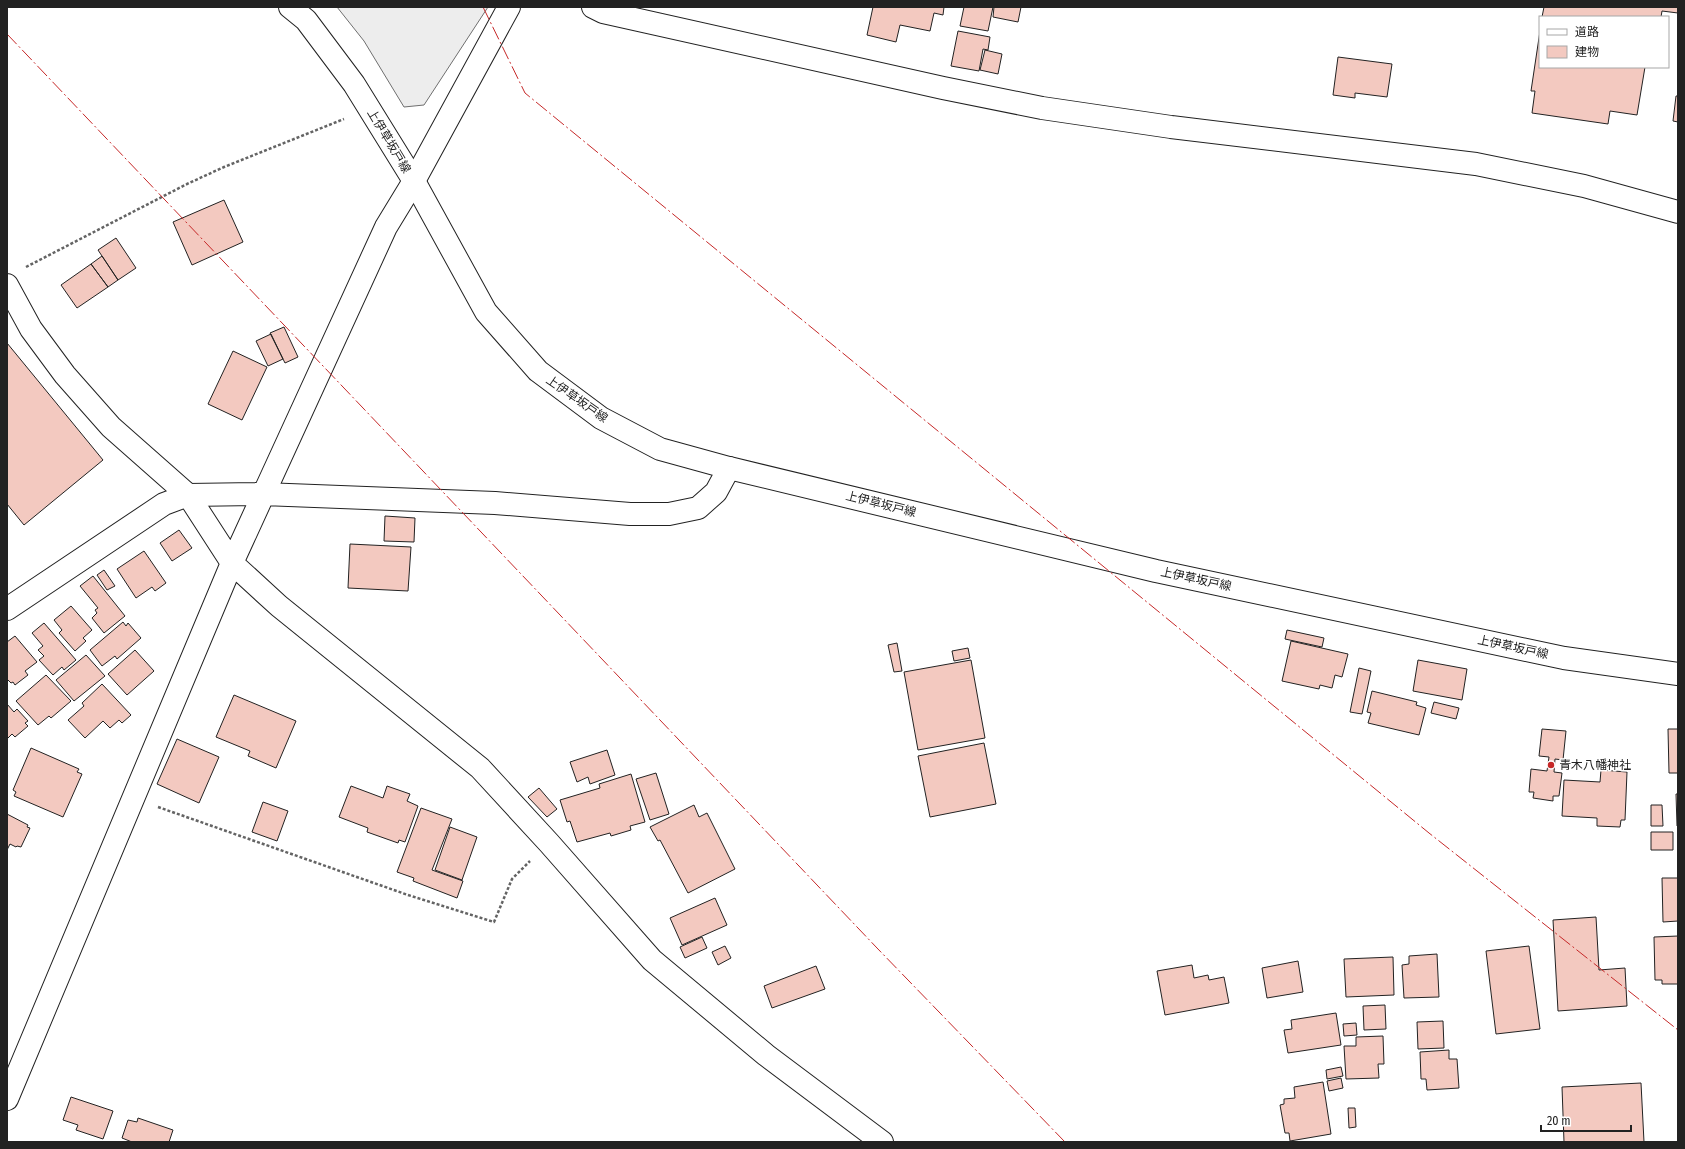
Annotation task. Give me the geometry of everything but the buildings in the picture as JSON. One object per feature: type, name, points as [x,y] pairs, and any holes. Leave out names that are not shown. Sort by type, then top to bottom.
[{"type":"street","name":"上伊草坂戸線","points":[[290,7],[306,20],[354,84],[414,181],[486,312],[538,371],[601,418],[660,449],[729,468],[1156,571],[1564,658],[1678,674]]},
{"type":"street","points":[[7,1099],[232,563],[263,494],[386,227],[414,181],[509,7]]},
{"type":"street","points":[[593,7],[603,12],[921,83],[1042,108],[1171,127],[1476,164],[1584,186],[1678,212]]},
{"type":"street","points":[[7,285],[31,329],[65,375],[111,427],[188,495],[232,563],[279,606],[480,768],[549,843],[652,960],[766,1055],[882,1142]]},
{"type":"street","points":[[7,609],[164,504],[188,495],[263,494],[495,503],[630,514],[669,514],[698,508],[716,492],[729,468]]},
{"type":"path","points":[[21,269],[187,184],[224,167],[370,109]]},
{"type":"path","points":[[133,798],[408,895],[494,922],[512,879],[549,843]]},
{"type":"shaded area","points":[[337,7],[488,7],[424,105],[404,107],[364,41]]},
{"type":"power","points":[[483,7],[525,93],[1429,833],[1678,1030]]},
{"type":"power","points":[[7,34],[877,948],[1065,1142]]},
{"type":"place","name":"青木八幡神社","points":[[1551,765]]}]
